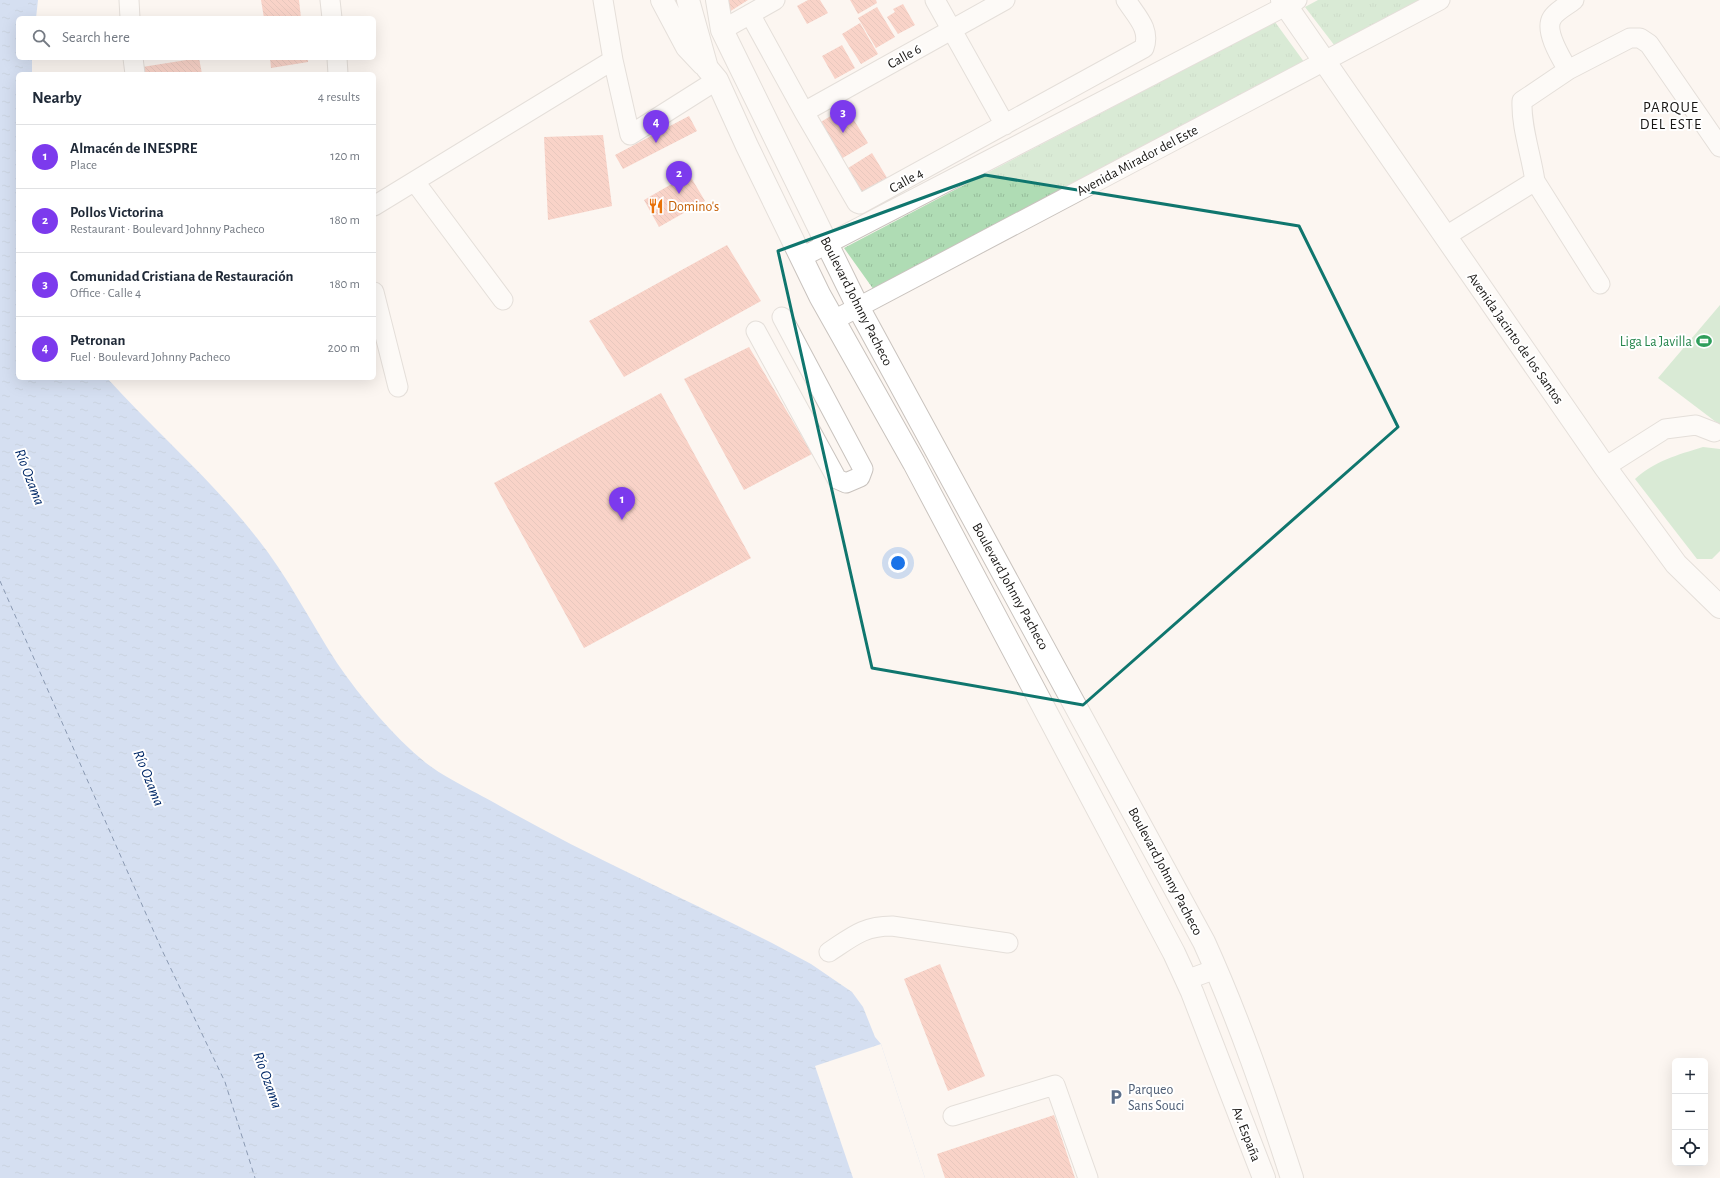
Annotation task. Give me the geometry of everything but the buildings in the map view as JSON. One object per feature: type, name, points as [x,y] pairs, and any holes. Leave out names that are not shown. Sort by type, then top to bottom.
[{"type":"main road","points":[[662,0],[687,47],[712,74]]},
{"type":"main road","name":"Boulevard Johnny Pacheco","points":[[688,0],[712,74],[820,296],[914,463],[1039,695],[1174,953],[1209,1034],[1229,1089]]},
{"type":"main road","name":"Boulevard Johnny Pacheco","points":[[717,0],[722,30],[858,307],[1186,907],[1216,969],[1263,1089],[1292,1178]]},
{"type":"main road","name":"Avenida Jacinto de los Santos","points":[[1288,2],[1324,61],[1605,467],[1676,564],[1720,607]]},
{"type":"main road","name":"Av. España","points":[[1229,1089],[1264,1178]]},
{"type":"street","points":[[129,0],[130,16]]},
{"type":"street","points":[[330,0],[332,16]]},
{"type":"street","points":[[603,0],[613,60],[630,135],[712,74]]},
{"type":"street","points":[[722,30],[775,0]]},
{"type":"street","points":[[935,0],[1005,125]]},
{"type":"street","name":"Calle 6","points":[[804,112],[1005,0]]},
{"type":"street","name":"Calle 4","points":[[750,14],[804,112],[857,203],[860,204],[1144,48],[1147,39],[1145,30],[1126,0]]},
{"type":"street","name":"Avenida Mirador del Este","points":[[834,320],[1440,0]]},
{"type":"street","points":[[1568,70],[1554,43],[1550,29],[1552,18],[1574,0]]},
{"type":"street","points":[[802,257],[1288,2]]},
{"type":"street","points":[[1600,284],[1535,181],[1522,118],[1522,101],[1568,70],[1630,38],[1640,38],[1649,44],[1720,148]]},
{"type":"street","points":[[133,60],[135,72]]},
{"type":"street","points":[[337,60],[338,72]]},
{"type":"street","points":[[376,205],[416,182],[613,60]]},
{"type":"street","points":[[1446,236],[1535,181]]},
{"type":"street","points":[[416,182],[503,300]]},
{"type":"street","points":[[376,300],[398,387]]},
{"type":"street","points":[[756,331],[837,479],[846,483],[860,477],[863,469],[782,317]]},
{"type":"street","points":[[1605,467],[1665,429],[1696,426],[1714,432]]},
{"type":"street","points":[[829,952],[860,932],[875,926],[892,926],[1008,943]]},
{"type":"street","points":[[1186,980],[1216,969]]},
{"type":"street","points":[[952,1116],[1055,1085],[1088,1178]]},
{"type":"highlighted area","points":[[985,175],[1299,226],[1398,427],[1083,705],[872,668],[778,251]]},
{"type":"green space","points":[[1318,0],[1426,0],[1338,50],[1305,7]]},
{"type":"green space","points":[[1275,22],[1307,66],[874,290],[844,248]]},
{"type":"green space","name":"Liga La Javilla","points":[[1720,305],[1720,425],[1658,378]]},
{"type":"green space","points":[[1703,447],[1720,449],[1720,551],[1712,559],[1697,559],[1635,479],[1658,463]]},
{"type":"water","name":"Río Ozama","points":[[0,0],[38,0],[36,16],[16,16],[16,60],[32,60],[32,72],[16,72],[16,380],[109,380],[203,476],[240,517],[279,568],[337,663],[357,690],[389,729],[413,752],[434,769],[567,842],[772,943],[811,964],[852,992],[863,1007],[875,1037],[881,1044],[925,1178],[0,1178]]},
{"type":"pier","points":[[881,1044],[925,1178],[853,1178],[815,1066]]},
{"type":"ferry route","points":[[0,581],[161,948],[225,1082],[255,1178]]},
{"type":"place","name":"Comunidad Cristiana de Restauración","points":[[843,133]]},
{"type":"place","name":"Petronan","points":[[656,143]]},
{"type":"place","name":"Pollos Victorina","points":[[679,194]]},
{"type":"place","name":"Domino's","points":[[656,206]]},
{"type":"place","name":"Liga La Javilla","points":[[1704,341]]},
{"type":"place","name":"Almacén de INESPRE","points":[[622,520]]},
{"type":"place","name":"Parqueo Sans Souci","points":[[1116,1097]]},
{"type":"district","name":"PARQUE DEL ESTE","points":[[1671,116]]}]
